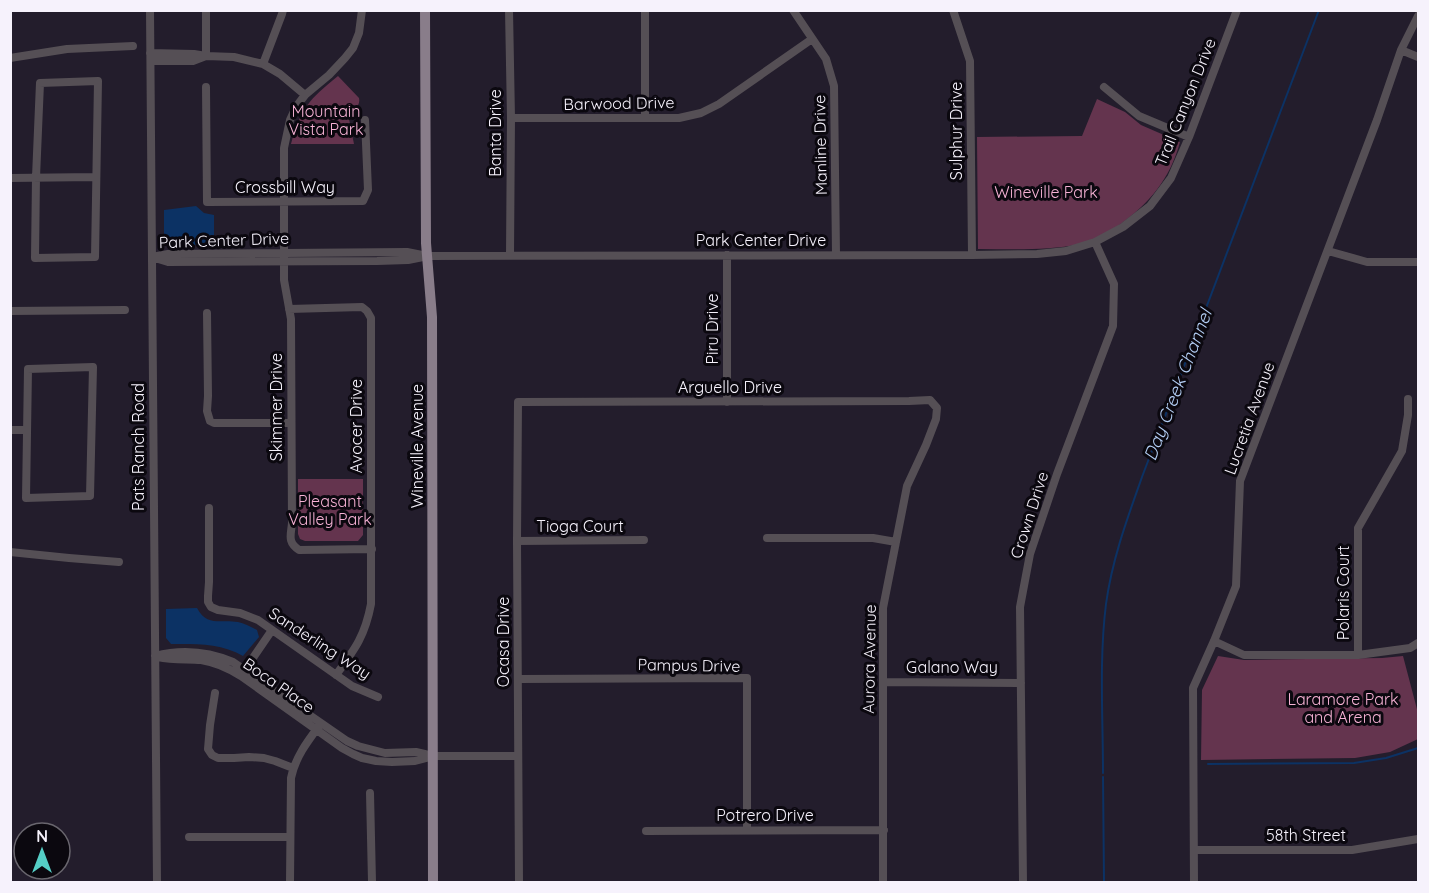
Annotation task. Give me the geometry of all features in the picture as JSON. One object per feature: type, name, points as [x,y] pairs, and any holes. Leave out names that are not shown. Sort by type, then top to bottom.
[{"type":"main road","name":"Wineville Avenue","points":[[424,10],[425,187],[432,317],[433,882]]},
{"type":"street","name":"Pats Ranch Road","points":[[150,10],[157,882]]},
{"type":"street","points":[[206,10],[206,56]]},
{"type":"street","points":[[263,64],[283,10]]},
{"type":"street","name":"Skimmer Drive","points":[[362,10],[359,33],[353,48],[329,75],[305,95],[290,120],[284,148],[284,257],[285,288],[290,309],[292,523],[290,540],[299,550],[372,549]]},
{"type":"street","name":"Banta Drive","points":[[509,10],[510,255]]},
{"type":"street","points":[[645,10],[645,118]]},
{"type":"street","name":"Manline Drive","points":[[793,10],[826,59],[835,93],[836,255]]},
{"type":"street","name":"Sulphur Drive","points":[[953,10],[970,61],[972,255]]},
{"type":"street","name":"Trail Canyon Drive","points":[[1095,242],[1123,227],[1150,206],[1171,178],[1237,10]]},
{"type":"street","name":"Lucretia Avenue","points":[[1194,882],[1193,688],[1236,586],[1240,481],[1377,120],[1401,50],[1419,16]]},
{"type":"street","name":"Barwood Drive","points":[[511,118],[679,118],[701,113],[719,104],[812,39]]},
{"type":"street","points":[[10,58],[67,49],[133,46]]},
{"type":"street","points":[[1401,50],[1419,57]]},
{"type":"street","points":[[150,58],[194,54],[234,57],[263,64],[280,74],[305,95]]},
{"type":"street","points":[[98,81],[96,177],[95,257],[35,258],[40,83],[98,81]]},
{"type":"street","name":"Crossbill Way","points":[[206,87],[207,202],[363,201],[368,190],[365,120]]},
{"type":"street","points":[[1104,87],[1139,116],[1189,137]]},
{"type":"street","points":[[10,178],[96,177]]},
{"type":"street","name":"Park Center Drive","points":[[152,258],[168,254],[408,260],[427,256],[510,255],[1037,254],[1066,251],[1095,242]]},
{"type":"street","name":"Crown Drive","points":[[1023,882],[1020,608],[1030,554],[1057,474],[1113,326],[1114,284],[1095,242]]},
{"type":"street","points":[[1328,251],[1367,262],[1419,262]]},
{"type":"street","name":"Piru Drive","points":[[727,255],[727,402]]},
{"type":"street","name":"Avocer Drive","points":[[290,309],[362,307],[371,318],[371,604],[368,621],[359,642],[336,675]]},
{"type":"street","points":[[10,311],[125,310]]},
{"type":"street","points":[[207,313],[207,411],[210,421],[214,423],[291,423]]},
{"type":"street","points":[[93,368],[90,496],[26,498],[27,430],[28,369],[93,368]]},
{"type":"street","name":"Polaris Court","points":[[1358,655],[1358,528],[1402,451],[1408,416],[1408,399]]},
{"type":"street","name":"Arguello Drive","points":[[518,402],[930,400],[936,408]]},
{"type":"street","name":"Ocasa Drive","points":[[518,402],[519,882]]},
{"type":"street","name":"Aurora Avenue","points":[[883,882],[883,608],[907,486],[936,419],[936,408]]},
{"type":"street","points":[[10,430],[27,430]]},
{"type":"street","name":"Sanderling Way","points":[[208,508],[208,602],[212,608],[247,615],[258,620],[352,686],[378,697]]},
{"type":"street","points":[[766,538],[873,538],[896,542]]},
{"type":"street","name":"Tioga Court","points":[[518,541],[644,540]]},
{"type":"street","points":[[10,552],[119,562]]},
{"type":"street","points":[[243,673],[273,630]]},
{"type":"street","points":[[1214,641],[1244,655],[1358,655],[1410,648],[1419,643]]},
{"type":"street","name":"Boca Place","points":[[155,656],[170,652],[203,652],[233,662],[243,673],[318,726],[372,751],[416,752],[433,756],[518,756]]},
{"type":"street","name":"Pampus Drive","points":[[518,679],[747,678],[747,830]]},
{"type":"street","name":"Galano Way","points":[[883,682],[1021,683]]},
{"type":"street","points":[[215,693],[208,748],[212,755],[218,758],[249,756],[264,758],[293,768]]},
{"type":"street","points":[[290,882],[290,787],[293,768],[318,726]]},
{"type":"street","points":[[370,793],[372,882]]},
{"type":"street","name":"Potrero Drive","points":[[646,831],[884,830]]},
{"type":"street","points":[[189,837],[290,837]]},
{"type":"street","name":"58th Street","points":[[1194,850],[1353,850],[1419,839]]},
{"type":"green space","name":"Mountain Vista Park","points":[[338,76],[359,98],[359,104],[349,119],[354,144],[291,144],[298,121],[307,105]]},
{"type":"green space","name":"Wineville Park","points":[[1097,99],[1125,112],[1141,125],[1180,142],[1170,168],[1157,190],[1149,200],[1118,226],[1085,243],[1042,249],[978,249],[977,137],[1082,136]]},
{"type":"green space","name":"Pleasant Valley Park","points":[[298,479],[363,479],[363,535],[358,541],[305,541],[300,539],[298,534]]},
{"type":"green space","name":"Laramore Park and Arena","points":[[1218,656],[1244,660],[1403,656],[1418,713],[1418,739],[1390,752],[1355,758],[1201,760],[1202,690]]},
{"type":"water","points":[[196,206],[204,213],[214,215],[214,245],[168,245],[164,240],[164,210]]},
{"type":"water","points":[[197,608],[205,618],[210,620],[247,625],[257,630],[259,637],[243,656],[217,646],[171,644],[166,638],[166,609]]},
{"type":"waterway","name":"Day Creek Channel","points":[[1103,773],[1103,646],[1106,604],[1116,556],[1142,477],[1319,10]]},
{"type":"waterway","points":[[1208,764],[1354,763],[1386,758],[1418,748]]},
{"type":"waterway","name":"Day Creek Channel","points":[[1103,777],[1104,882]]}]
